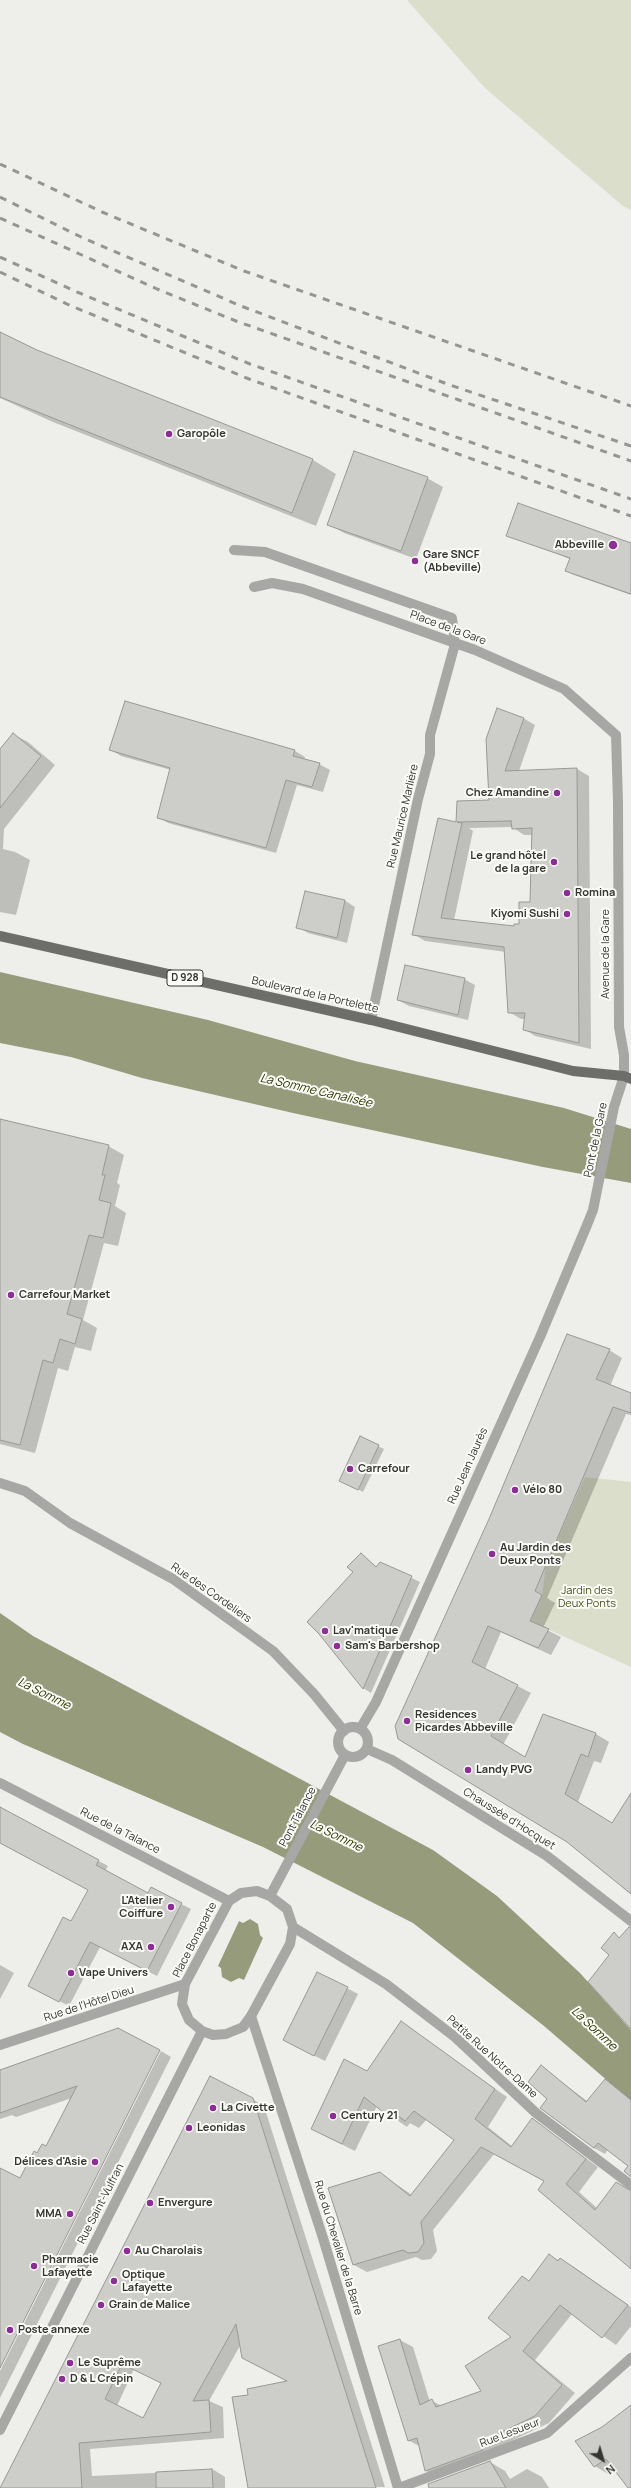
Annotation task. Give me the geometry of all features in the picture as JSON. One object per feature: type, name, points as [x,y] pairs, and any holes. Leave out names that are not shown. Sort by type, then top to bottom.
[{"type":"main road","name":"Boulevard de la Portelette","points":[[0,936],[371,1020],[573,1071],[628,1078]]},
{"type":"street","name":"Place de la Gare","points":[[234,550],[265,552],[452,618]]},
{"type":"street","name":"Place de la Gare","points":[[254,587],[272,583],[303,589],[475,650],[564,689],[616,735]]},
{"type":"street","name":"Rue Maurice Marlière","points":[[371,1020],[418,799],[430,754],[430,735],[455,644],[452,618]]},
{"type":"street","name":"Avenue de la Gare","points":[[616,735],[618,802],[619,1027],[628,1078]]},
{"type":"street","name":"Pont de la Gare","points":[[593,1210],[614,1107],[628,1078]]},
{"type":"street","name":"Rue Jean Jaurès","points":[[360,1729],[376,1702],[540,1337],[593,1210]]},
{"type":"street","name":"Rue des Cordeliers","points":[[0,1483],[25,1491],[70,1523],[173,1579],[273,1651],[314,1694],[344,1731]]},
{"type":"street","points":[[354,1727],[360,1729],[368,1738],[367,1750],[357,1757],[346,1755],[338,1743],[344,1731],[354,1727]]},
{"type":"street","name":"Chaussée d'Hocquet","points":[[367,1750],[392,1760],[548,1856],[631,1921]]},
{"type":"street","name":"Pont Talance","points":[[270,1896],[346,1755]]},
{"type":"street","name":"Rue de la Talance","points":[[0,1783],[229,1901]]},
{"type":"street","name":"Place Bonaparte","points":[[202,2031],[189,2020],[182,2004],[185,1984],[229,1901],[241,1893],[257,1891],[270,1896],[287,1909],[293,1927]]},
{"type":"street","points":[[202,2031],[213,2035],[226,2034],[243,2026],[251,2016],[290,1944],[293,1927]]},
{"type":"street","name":"Petite Rue Notre-Dame","points":[[293,1927],[399,1994],[455,2037],[536,2113],[631,2185]]},
{"type":"street","name":"Rue de l'Hôtel Dieu","points":[[0,2045],[185,1984]]},
{"type":"street","name":"Rue du Chevalier de la Barre","points":[[251,2016],[323,2238],[398,2488]]},
{"type":"street","name":"Rue Saint-Vulfran","points":[[0,2430],[202,2031]]},
{"type":"street","name":"Rue Lesueur","points":[[398,2488],[547,2433],[631,2358]]},
{"type":"green space","points":[[407,0],[631,0],[631,210],[623,206],[485,88]]},
{"type":"green space","name":"Jardin des Deux Ponts","points":[[585,1477],[631,1482],[631,1667],[530,1621],[542,1595],[546,1565]]},
{"type":"water","name":"La Somme Canalisée","points":[[0,972],[208,1020],[355,1061],[564,1108],[631,1129],[631,1183],[543,1167],[293,1113],[142,1078],[71,1057],[0,1043]]},
{"type":"water","name":"La Somme","points":[[0,1613],[33,1636],[433,1850],[497,1896],[580,1973],[631,2030],[631,2101],[544,2026],[413,1923],[263,1847],[23,1744],[0,1732]]},
{"type":"water","points":[[250,1919],[258,1924],[260,1935],[263,1938],[244,1980],[239,1978],[231,1982],[222,1977],[221,1968],[218,1966],[239,1921],[243,1923]]},
{"type":"building","name":"Garopôle","points":[[0,332],[37,350],[313,459],[292,513],[0,397]]},
{"type":"building","points":[[354,451],[428,477],[401,551],[327,525]]},
{"type":"building","points":[[518,503],[631,543],[631,594],[565,571],[570,558],[506,536]]},
{"type":"building","points":[[125,701],[295,750],[293,756],[320,763],[312,787],[286,780],[266,848],[157,818],[170,768],[109,750]]},
{"type":"building","points":[[497,708],[524,718],[505,771],[577,768],[579,1043],[523,1030],[525,1013],[508,1013],[504,947],[412,935],[438,818],[456,822],[457,801],[489,800],[486,739]],"holes":[[[511,821],[512,829],[532,828],[530,902],[519,902],[519,924],[514,924],[514,926],[441,918],[462,823],[457,822]]]},
{"type":"building","points":[[13,733],[41,756],[0,808],[0,749]]},
{"type":"building","points":[[305,891],[345,900],[337,938],[296,928]]},
{"type":"building","points":[[405,965],[465,978],[458,1015],[397,1000]]},
{"type":"building","points":[[0,1119],[109,1145],[102,1175],[105,1175],[99,1200],[111,1203],[103,1238],[89,1235],[67,1314],[82,1319],[75,1344],[60,1339],[53,1363],[43,1360],[20,1445],[0,1440]]},
{"type":"building","points":[[567,1334],[610,1349],[596,1379],[631,1393],[631,1413],[613,1407],[535,1591],[542,1595],[530,1621],[549,1629],[538,1648],[488,1626],[472,1662],[518,1685],[491,1736],[525,1757],[543,1714],[596,1733],[588,1757],[581,1754],[565,1794],[612,1823],[631,1793],[631,1894],[567,1842],[398,1739],[395,1726],[489,1519]]},
{"type":"building","points":[[360,1436],[379,1445],[358,1490],[339,1481]]},
{"type":"building","points":[[361,1553],[376,1567],[380,1562],[412,1576],[363,1689],[319,1634],[307,1622],[353,1572],[347,1567]]},
{"type":"building","points":[[0,1807],[99,1860],[96,1865],[148,1893],[151,1887],[182,1903],[147,1971],[90,1942],[59,2002],[28,1986],[63,1917],[71,1921],[88,1890],[0,1843]]},
{"type":"building","points":[[629,1927],[631,1927],[631,2029],[588,1982],[609,1955],[601,1948],[614,1932],[619,1938]]},
{"type":"building","points":[[317,1972],[348,1987],[314,2056],[283,2040]]},
{"type":"building","points":[[401,2021],[495,2089],[475,2119],[511,2147],[532,2118],[586,2159],[566,2184],[595,2210],[616,2182],[631,2191],[631,2269],[538,2190],[544,2181],[481,2147],[421,2222],[424,2243],[418,2252],[408,2253],[403,2250],[353,2265],[328,2188],[380,2172],[410,2196],[454,2140],[414,2111],[405,2121],[397,2115],[393,2120],[364,2097],[342,2144],[311,2129],[344,2059],[367,2071]]},
{"type":"building","points":[[118,2028],[160,2050],[0,2368],[0,2168],[20,2178],[34,2151],[37,2153],[42,2144],[46,2146],[77,2086],[0,2113],[0,2070]]},
{"type":"building","points":[[541,2065],[586,2102],[605,2079],[631,2100],[631,2177],[624,2171],[628,2166],[598,2143],[594,2148],[540,2108],[547,2099],[528,2082]]},
{"type":"building","points":[[210,2076],[253,2098],[376,2488],[248,2488],[232,2397],[248,2395],[247,2389],[287,2381],[242,2358],[236,2324],[193,2401],[209,2400],[211,2432],[79,2443],[82,2488],[0,2488]],"holes":[[[122,2364],[161,2383],[143,2418],[105,2399]]]},
{"type":"building","points":[[549,2254],[558,2261],[560,2258],[628,2305],[602,2338],[560,2305],[523,2351],[562,2385],[535,2416],[479,2443],[483,2450],[425,2471],[417,2438],[408,2441],[378,2346],[400,2339],[420,2405],[432,2399],[436,2407],[481,2391],[465,2366],[511,2337],[488,2318],[522,2276],[529,2281]]},
{"type":"building","points":[[631,2405],[631,2488],[628,2488],[606,2459],[594,2467],[575,2441],[602,2427]]},
{"type":"building","points":[[490,2461],[506,2488],[429,2488],[428,2484]]},
{"type":"building","points":[[212,2469],[213,2488],[156,2488],[156,2472]]},
{"type":"railway","points":[[0,164],[102,212],[244,271],[631,406]]},
{"type":"railway","points":[[0,197],[81,237],[241,306],[450,385],[631,446]]},
{"type":"railway","points":[[0,218],[157,289],[236,321],[631,461]]},
{"type":"railway","points":[[0,257],[77,292],[250,364],[631,499]]},
{"type":"railway","points":[[0,272],[69,305],[249,379],[631,516]]},
{"type":"place","name":"Garopôle","points":[[169,434]]},
{"type":"place","name":"Abbeville","points":[[613,545]]},
{"type":"place","name":"Gare SNCF (Abbeville)","points":[[415,561]]},
{"type":"place","name":"Chez Amandine","points":[[557,793]]},
{"type":"place","name":"Le grand hôtel de la gare","points":[[554,862]]},
{"type":"place","name":"Romina","points":[[567,893]]},
{"type":"place","name":"Kiyomi Sushi","points":[[567,914]]},
{"type":"place","name":"Carrefour Market","points":[[11,1295]]},
{"type":"place","name":"Carrefour","points":[[350,1469]]},
{"type":"place","name":"Vélo 80","points":[[515,1490]]},
{"type":"place","name":"Au Jardin des Deux Ponts","points":[[492,1554]]},
{"type":"place","name":"Lav'matique","points":[[325,1631]]},
{"type":"place","name":"Sam's Barbershop","points":[[337,1646]]},
{"type":"place","name":"Residences Picardes Abbeville","points":[[407,1721]]},
{"type":"place","name":"Landy PVG","points":[[468,1770]]},
{"type":"place","name":"L'Atelier Coiffure","points":[[171,1907]]},
{"type":"place","name":"AXA","points":[[151,1947]]},
{"type":"place","name":"Vape Univers","points":[[71,1973]]},
{"type":"place","name":"La Civette","points":[[213,2108]]},
{"type":"place","name":"Century 21","points":[[333,2116]]},
{"type":"place","name":"Leonidas","points":[[189,2128]]},
{"type":"place","name":"Délices d'Asie","points":[[95,2162]]},
{"type":"place","name":"Envergure","points":[[150,2203]]},
{"type":"place","name":"MMA","points":[[70,2214]]},
{"type":"place","name":"Au Charolais","points":[[127,2251]]},
{"type":"place","name":"Pharmacie Lafayette","points":[[34,2266]]},
{"type":"place","name":"Optique Lafayette","points":[[114,2281]]},
{"type":"place","name":"Grain de Malice","points":[[101,2305]]},
{"type":"place","name":"Poste annexe","points":[[10,2330]]},
{"type":"place","name":"Le Suprême","points":[[70,2363]]},
{"type":"place","name":"D & L Crépin","points":[[62,2379]]}]
